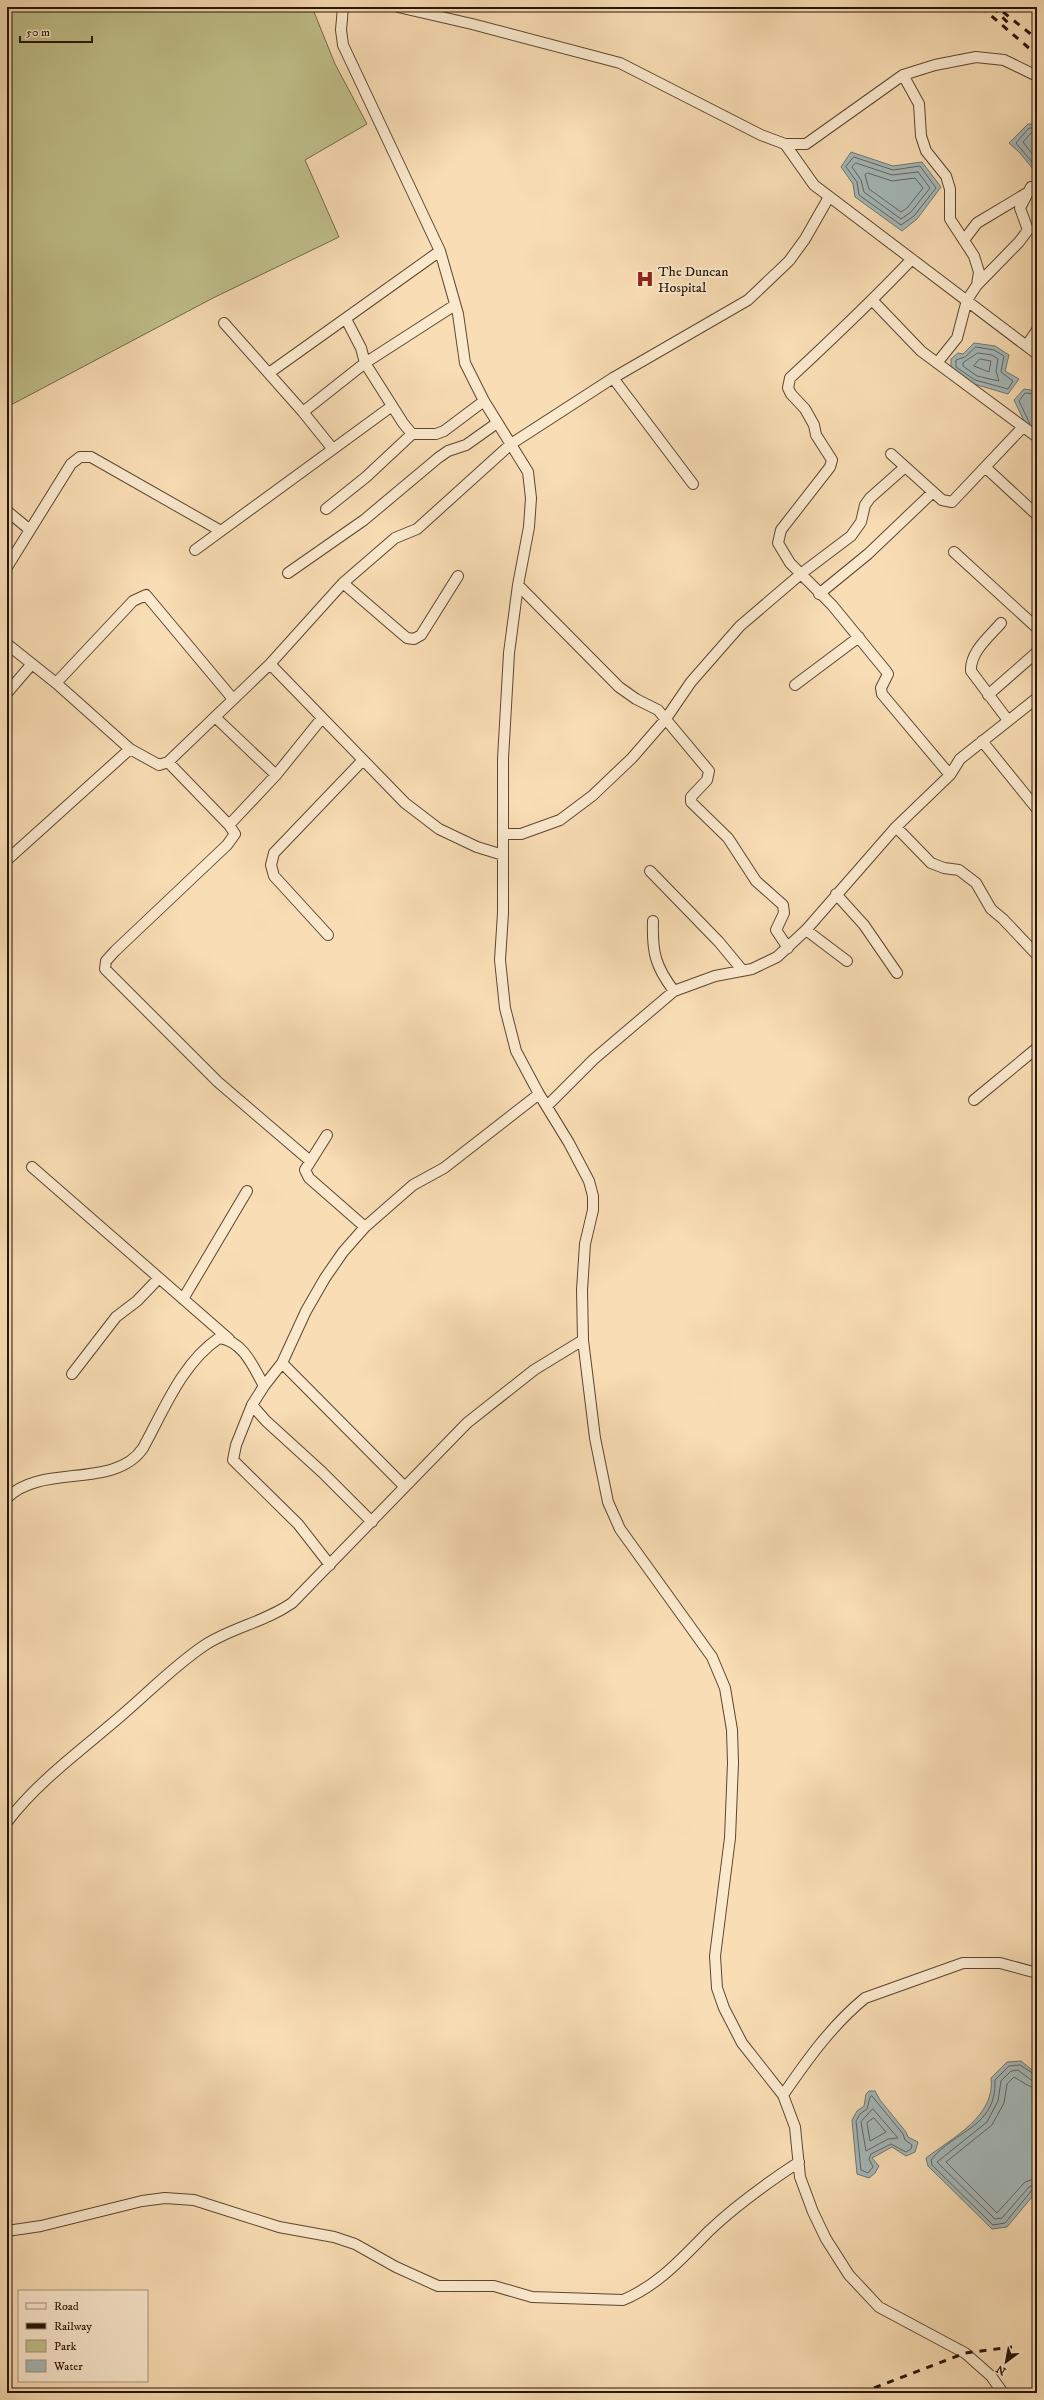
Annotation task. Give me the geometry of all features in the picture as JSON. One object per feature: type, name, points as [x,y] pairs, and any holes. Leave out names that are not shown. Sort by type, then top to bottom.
[{"type":"street","points":[[344,7],[340,30],[347,57],[440,250],[455,305],[465,363],[484,401],[528,472],[531,498],[529,527],[518,585],[509,653],[503,759],[503,913],[500,960],[505,1008],[516,1051],[538,1094],[547,1106],[589,1180],[593,1196],[593,1210],[585,1244],[582,1290],[582,1340],[595,1438],[608,1502],[620,1529],[712,1657],[725,1688],[732,1730],[731,1830],[715,1972],[724,2008],[742,2043],[783,2095],[795,2127],[800,2177],[804,2188],[826,2239],[849,2275],[879,2307],[965,2353],[991,2376],[1003,2393]]},
{"type":"street","points":[[398,7],[472,24],[620,63],[761,135],[785,144],[806,144],[903,75],[935,65],[976,57],[1004,60],[1037,76]]},
{"type":"street","points":[[903,75],[919,104],[922,136],[926,151],[946,176],[950,189],[950,219],[976,261],[979,272],[977,284]]},
{"type":"street","points":[[785,144],[814,185],[1037,354]]},
{"type":"street","points":[[937,363],[957,338],[967,300],[977,284],[1028,230],[1020,208],[1030,190],[977,223],[964,240]]},
{"type":"street","points":[[7,644],[31,665],[56,682],[130,749],[159,765],[168,762],[270,664],[343,584],[395,538],[417,529],[511,444],[613,378],[748,300],[789,261],[805,239],[829,197]]},
{"type":"street","points":[[269,373],[440,250]]},
{"type":"street","points":[[912,259],[873,301],[856,313],[790,378],[788,384],[791,394],[805,409],[814,425],[816,435],[832,460],[830,467],[779,534],[778,543],[783,554],[802,573],[819,594],[832,605],[888,674],[882,688],[882,694],[950,775]]},
{"type":"street","points":[[873,301],[921,350],[1037,437]]},
{"type":"street","points":[[303,412],[365,363],[455,305]]},
{"type":"street","points":[[346,319],[361,348],[365,363],[392,406],[412,434]]},
{"type":"street","points":[[224,323],[303,412],[332,448]]},
{"type":"street","points":[[1027,345],[1037,330]]},
{"type":"street","points":[[613,378],[693,484]]},
{"type":"street","points":[[326,509],[366,477],[412,434],[436,434],[444,431],[484,401]]},
{"type":"street","points":[[195,550],[332,448],[392,406]]},
{"type":"street","points":[[288,573],[364,520],[438,458],[448,451],[466,445],[497,423]]},
{"type":"street","points":[[891,454],[942,500],[952,502],[1023,427]]},
{"type":"street","points":[[7,567],[71,464],[80,457],[91,457],[221,530]]},
{"type":"street","points":[[503,834],[521,834],[560,820],[575,810],[632,758],[665,720],[691,682],[740,626],[802,573],[851,536],[861,522],[865,505],[870,498],[905,466]]},
{"type":"street","points":[[985,467],[1037,515]]},
{"type":"street","points":[[819,594],[868,554],[933,492]]},
{"type":"street","points":[[7,511],[30,530]]},
{"type":"street","points":[[954,552],[1037,628]]},
{"type":"street","points":[[343,584],[400,633],[407,638],[414,639],[421,635],[458,576]]},
{"type":"street","points":[[518,585],[619,687],[636,699],[658,710],[709,771],[707,780],[691,797],[691,802],[728,838],[756,882],[783,905],[784,913],[776,930],[788,948]]},
{"type":"street","points":[[56,682],[133,601],[146,595],[233,699]]},
{"type":"street","points":[[1001,623],[976,653],[971,662],[971,671],[1007,720]]},
{"type":"street","points":[[795,685],[859,637]]},
{"type":"street","points":[[988,695],[1037,652]]},
{"type":"street","points":[[270,664],[405,802],[439,829],[477,847],[502,855]]},
{"type":"street","points":[[7,693],[31,665]]},
{"type":"street","points":[[547,1106],[594,1059],[674,991],[715,976],[761,965],[788,948],[806,930],[896,827],[950,775],[960,759],[1007,720],[1037,698]]},
{"type":"street","points":[[215,717],[276,776]]},
{"type":"street","points":[[229,825],[276,776],[322,718]]},
{"type":"street","points":[[982,742],[1037,809]]},
{"type":"street","points":[[7,860],[130,749]]},
{"type":"street","points":[[328,935],[274,876],[271,865],[274,853],[364,760]]},
{"type":"street","points":[[168,762],[229,825],[234,834],[227,845],[114,951],[106,961],[105,969],[218,1082],[310,1160]]},
{"type":"street","points":[[896,827],[931,863],[944,868],[959,870],[976,883],[991,909],[1004,919],[1037,955]]},
{"type":"street","points":[[650,871],[743,970]]},
{"type":"street","points":[[836,894],[864,924],[897,973]]},
{"type":"street","points":[[653,921],[654,959],[663,976],[674,991]]},
{"type":"street","points":[[806,930],[847,961]]},
{"type":"street","points":[[974,1100],[1037,1048]]},
{"type":"street","points":[[330,1565],[298,1524],[234,1460],[236,1445],[252,1405],[264,1386],[282,1363],[306,1311],[325,1278],[343,1252],[365,1227],[413,1185],[444,1168],[538,1094]]},
{"type":"street","points":[[327,1135],[305,1170],[309,1178],[365,1227]]},
{"type":"street","points":[[32,1167],[229,1339],[250,1361],[264,1386]]},
{"type":"street","points":[[183,1299],[246,1191]]},
{"type":"street","points":[[72,1374],[116,1317],[138,1301],[159,1278]]},
{"type":"street","points":[[7,1498],[15,1489],[33,1483],[125,1466],[138,1457],[177,1386],[198,1355],[219,1338],[229,1339]]},
{"type":"street","points":[[7,1822],[18,1807],[62,1765],[123,1715],[180,1663],[221,1635],[276,1615],[292,1603],[467,1423],[534,1370],[582,1340]]},
{"type":"street","points":[[282,1363],[405,1487]]},
{"type":"street","points":[[252,1405],[266,1421],[322,1472],[372,1522]]},
{"type":"street","points":[[783,2095],[812,2054],[837,2025],[865,1998],[963,1963],[1000,1963],[1037,1973]]},
{"type":"street","points":[[7,2231],[41,2226],[142,2201],[165,2198],[194,2200],[279,2227],[334,2237],[355,2244],[396,2267],[438,2286],[494,2286],[532,2297],[623,2300],[636,2295],[659,2279],[740,2204],[799,2162]]},
{"type":"green space","points":[[7,7],[312,7],[335,64],[367,124],[305,160],[339,237],[213,298],[7,407]]},
{"type":"water","points":[[1028,124],[1037,124],[1037,174],[1020,153],[1009,143]]},
{"type":"water","points":[[851,152],[893,166],[922,162],[941,187],[917,219],[902,231],[855,197],[853,184],[841,167]]},
{"type":"water","points":[[974,343],[995,346],[1009,355],[1005,371],[1019,379],[1008,394],[974,384],[951,369],[951,359],[958,353],[963,354]]},
{"type":"water","points":[[1024,389],[1037,391],[1037,432],[1028,429],[1014,400]]},
{"type":"water","points":[[1021,2061],[1037,2074],[1037,2191],[1007,2227],[992,2229],[928,2166],[926,2158],[959,2134],[979,2115],[987,2104],[991,2092],[991,2078],[1007,2062]]},
{"type":"water","points":[[869,2091],[875,2091],[880,2100],[906,2132],[908,2137],[918,2142],[915,2152],[906,2156],[892,2147],[872,2158],[879,2166],[875,2173],[869,2178],[857,2174],[852,2120],[857,2111],[864,2106],[866,2094]]},
{"type":"railway","points":[[981,7],[1037,55]]},
{"type":"railway","points":[[993,7],[1008,23]]},
{"type":"railway","points":[[1003,12],[1037,39]]},
{"type":"railway","points":[[861,2393],[965,2353],[1012,2347]]},
{"type":"place","name":"The Duncan Hospital","points":[[645,279]]}]
